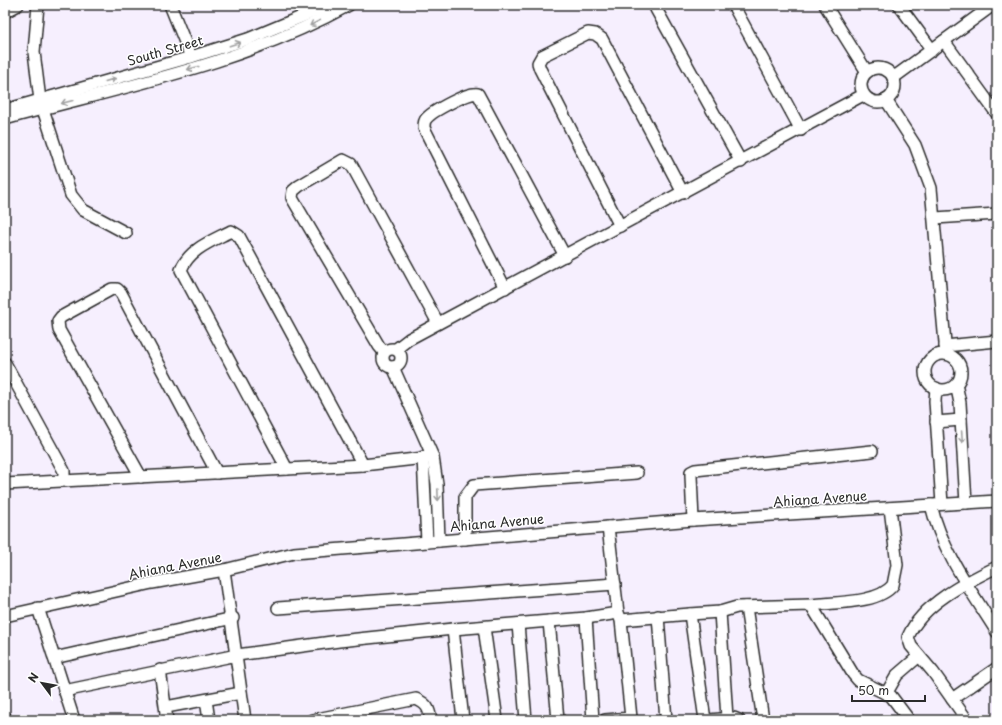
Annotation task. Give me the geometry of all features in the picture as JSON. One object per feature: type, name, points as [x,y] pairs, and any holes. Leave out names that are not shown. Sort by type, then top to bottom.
[{"type":"street","points":[[5,12],[18,5]]},
{"type":"street","points":[[38,5],[34,52],[42,104],[71,195],[83,210],[126,234]]},
{"type":"street","points":[[170,5],[191,58]]},
{"type":"street","name":"South Street","points":[[5,110],[42,104],[191,58],[270,31],[330,5]]},
{"type":"street","points":[[656,5],[660,16],[741,162]]},
{"type":"street","points":[[733,5],[801,130]]},
{"type":"street","points":[[825,5],[867,72]]},
{"type":"street","points":[[899,5],[932,50]]},
{"type":"street","points":[[5,119],[42,104],[204,65],[270,43],[300,31],[344,6]]},
{"type":"street","points":[[893,78],[989,6]]},
{"type":"street","points":[[620,226],[540,69],[538,63],[542,56],[588,33],[595,34],[602,39],[683,193]]},
{"type":"street","points":[[944,41],[997,114]]},
{"type":"street","points":[[878,68],[884,70],[893,78],[894,90],[886,100],[874,102],[864,95],[861,83],[867,72],[878,68]]},
{"type":"street","points":[[505,288],[424,128],[426,119],[433,113],[470,93],[478,94],[565,256]]},
{"type":"street","points":[[396,349],[401,357],[399,364],[390,367],[384,363],[382,359],[384,352],[390,348],[396,349],[409,339],[438,323],[864,95]]},
{"type":"street","points":[[886,100],[915,145],[931,188],[935,218],[945,350],[959,362],[961,370],[960,378],[956,384],[950,388],[943,390],[930,384],[927,378],[926,370],[932,358],[945,350],[997,341]]},
{"type":"street","points":[[384,352],[379,346],[292,198],[293,191],[299,186],[343,160],[351,164],[438,323]]},
{"type":"street","points":[[935,218],[997,214]]},
{"type":"street","points":[[287,469],[181,270],[185,260],[193,252],[231,231],[239,236],[363,465]]},
{"type":"street","points":[[142,477],[59,330],[58,321],[61,317],[112,289],[117,289],[121,294],[217,473]]},
{"type":"street","points":[[5,363],[64,471],[64,481]]},
{"type":"street","points":[[393,367],[437,484],[439,541]]},
{"type":"street","points":[[956,384],[961,420],[966,503]]},
{"type":"street","points":[[936,388],[937,505],[940,534],[966,583],[997,632]]},
{"type":"street","points":[[936,422],[961,420]]},
{"type":"street","points":[[693,520],[691,472],[695,470],[872,451]]},
{"type":"street","points":[[5,484],[363,465],[428,457]]},
{"type":"street","points":[[427,542],[428,457]]},
{"type":"street","points":[[465,539],[464,497],[474,485],[637,473]]},
{"type":"street","name":"Ahiana Avenue","points":[[5,616],[152,583],[224,570],[294,553],[693,520],[997,501]]},
{"type":"street","points":[[64,691],[237,655],[339,641],[454,629],[586,618],[658,616],[720,612],[746,607],[811,605],[863,599],[881,595],[894,585],[897,565],[890,508]]},
{"type":"street","points":[[605,720],[631,719],[620,617],[608,527]]},
{"type":"street","points":[[967,720],[933,672],[908,641],[911,632],[922,617],[937,602],[966,583],[997,567]]},
{"type":"street","points":[[224,570],[232,618],[245,720]]},
{"type":"street","points":[[278,608],[615,584]]},
{"type":"street","points":[[811,605],[858,680],[886,694],[896,701],[909,720]]},
{"type":"street","points":[[746,607],[763,720]]},
{"type":"street","points":[[38,608],[74,720]]},
{"type":"street","points":[[708,720],[733,719],[720,612]]},
{"type":"street","points":[[690,614],[705,720]]},
{"type":"street","points":[[658,616],[666,720]]},
{"type":"street","points":[[54,658],[232,618]]},
{"type":"street","points":[[586,618],[593,720]]},
{"type":"street","points":[[549,621],[558,720]]},
{"type":"street","points":[[518,624],[526,720]]},
{"type":"street","points":[[484,627],[497,720]]},
{"type":"street","points":[[454,629],[463,720]]},
{"type":"street","points":[[886,694],[897,675],[919,656]]},
{"type":"street","points":[[952,699],[997,668]]},
{"type":"street","points":[[160,670],[167,720]]},
{"type":"street","points":[[166,707],[242,693]]},
{"type":"street","points":[[312,720],[416,699],[426,704],[430,709],[431,720]]},
{"type":"street","points":[[206,700],[209,720]]}]
